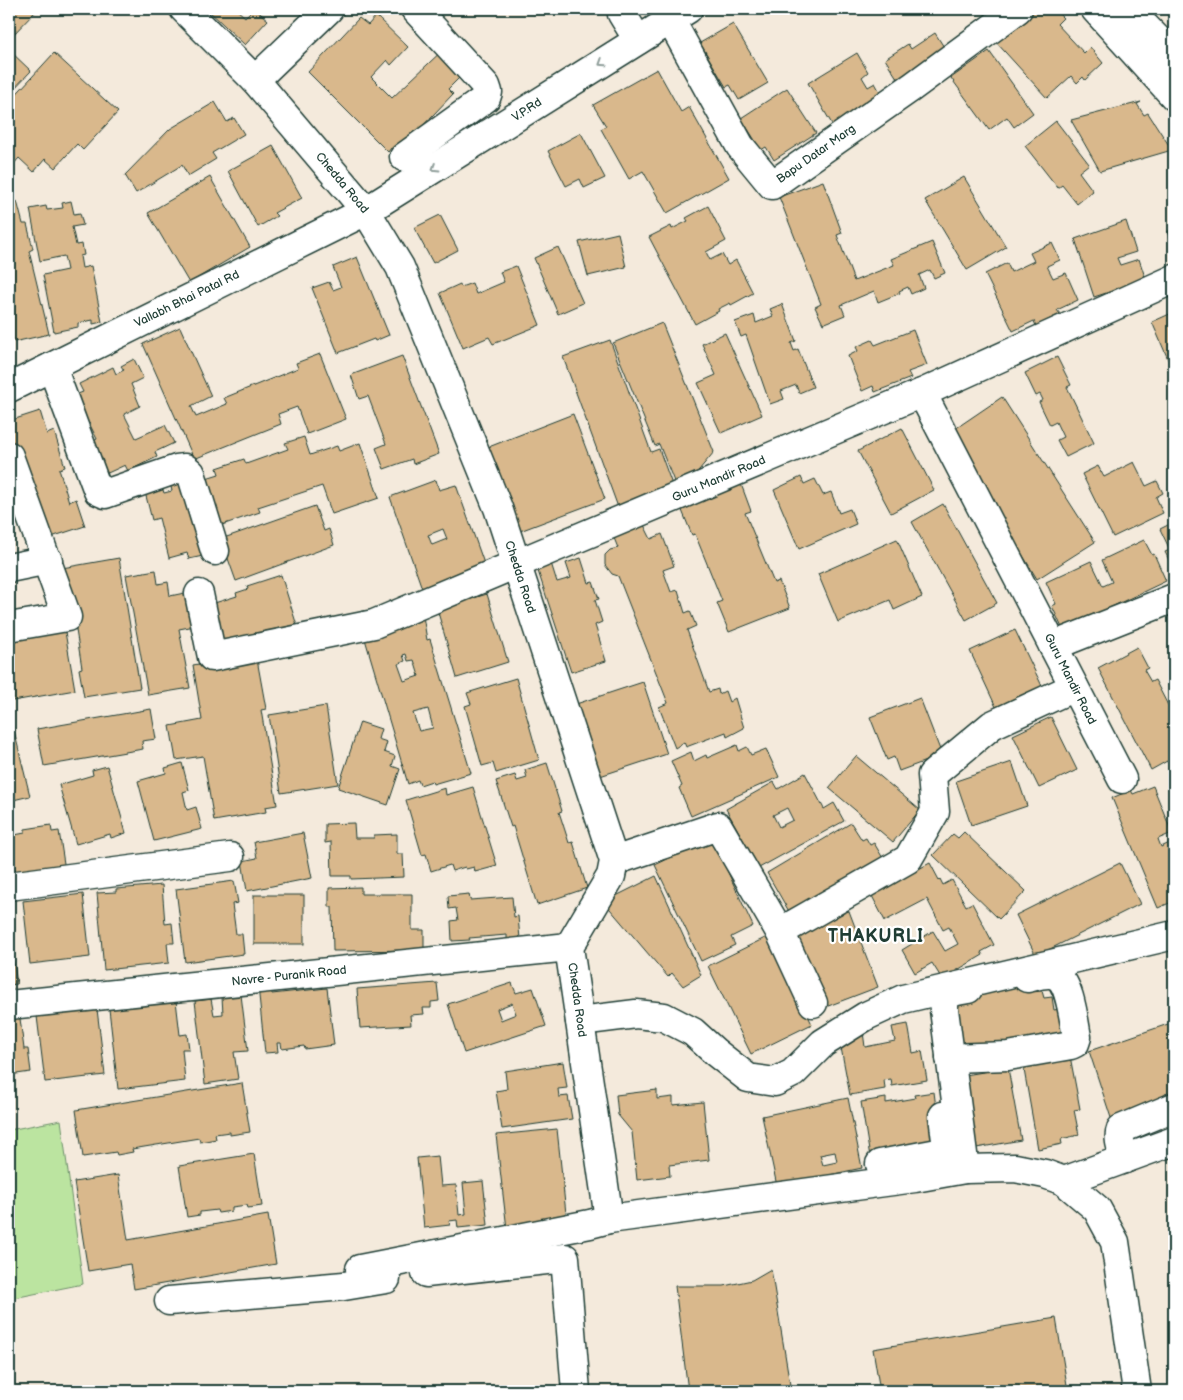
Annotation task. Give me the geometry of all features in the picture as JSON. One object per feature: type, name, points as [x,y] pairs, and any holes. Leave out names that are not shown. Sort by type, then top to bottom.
[{"type":"street","name":"Chedda Road","points":[[184,9],[255,80],[366,211],[400,267],[498,508],[614,861],[611,876],[570,947],[609,1219]]},
{"type":"street","points":[[255,80],[329,9]]},
{"type":"street","points":[[404,157],[486,98],[488,92],[486,86],[415,9]]},
{"type":"street","points":[[624,9],[622,14],[638,40]]},
{"type":"street","name":"Bapu Datar Marg","points":[[679,14],[740,146],[772,185],[912,88],[1018,9]]},
{"type":"street","points":[[1095,9],[1174,96]]},
{"type":"street","points":[[1128,9],[1174,56]]},
{"type":"street","name":"V.P.Rd","points":[[366,211],[679,14]]},
{"type":"street","points":[[454,122],[471,146]]},
{"type":"street","name":"Vallabh Bhai Patal Rd","points":[[9,388],[366,211]]},
{"type":"street","name":"Guru Mandir Road","points":[[199,594],[212,657],[374,624],[922,393],[1174,279]]},
{"type":"street","points":[[52,367],[98,491],[106,494],[176,469],[185,468],[191,473],[215,551]]},
{"type":"street","name":"Guru Mandir Road","points":[[922,393],[1122,779]]},
{"type":"street","points":[[9,456],[67,617],[9,627]]},
{"type":"street","points":[[9,568],[48,560]]},
{"type":"street","points":[[1053,646],[1174,598]]},
{"type":"street","points":[[780,932],[908,859],[934,812],[932,775],[992,725],[1074,687]]},
{"type":"street","points":[[614,861],[718,826],[780,932],[813,1003]]},
{"type":"street","points":[[9,886],[230,857]]},
{"type":"street","points":[[580,1021],[636,1014],[664,1017],[693,1032],[714,1052],[748,1078],[775,1082],[793,1073],[823,1043],[866,1016],[903,999],[1174,935]]},
{"type":"street","name":"Navre - Puranik Road","points":[[9,1005],[570,947]]},
{"type":"street","points":[[360,1269],[609,1219],[913,1169],[943,1152],[954,1138],[950,1058],[943,1002],[946,996],[953,992],[1046,974],[1056,976],[1064,983],[1077,1037],[1074,1043],[1008,1056],[950,1058]]},
{"type":"street","points":[[938,1088],[965,1169]]},
{"type":"street","points":[[1126,1159],[1119,1140],[1121,1129],[1174,1107]]},
{"type":"street","points":[[1064,1181],[1174,1141]]},
{"type":"street","points":[[880,1164],[913,1169],[1015,1168],[1045,1174],[1064,1181],[1097,1209],[1116,1242],[1137,1391]]},
{"type":"street","points":[[169,1301],[344,1286],[434,1272],[566,1258],[576,1391]]},
{"type":"green space","points":[[61,1120],[83,1284],[9,1299],[9,1130]]},
{"type":"building","points":[[9,9],[37,10],[9,39]]},
{"type":"building","points":[[207,9],[236,9],[245,17],[255,9],[268,20],[245,45]]},
{"type":"building","points":[[1030,9],[1054,9],[1063,18],[1057,24],[1084,53],[1090,47],[1103,63],[1085,80],[1083,77],[1077,83],[1071,76],[1047,98],[995,41]]},
{"type":"building","points":[[376,16],[408,47],[391,65],[387,60],[371,77],[392,98],[446,47],[468,69],[448,89],[453,94],[396,154],[391,148],[388,152],[308,72],[359,18],[368,25]]},
{"type":"building","points":[[733,24],[768,83],[739,100],[730,85],[726,87],[700,43]]},
{"type":"building","points":[[935,33],[949,55],[902,86],[885,59],[908,44],[911,49]]},
{"type":"building","points":[[9,50],[31,71],[9,94]]},
{"type":"building","points":[[989,51],[1033,113],[1014,127],[1007,117],[989,130],[951,78]]},
{"type":"building","points":[[54,53],[118,112],[83,150],[77,144],[55,168],[45,159],[34,172],[19,158],[12,166],[9,163],[9,102]]},
{"type":"building","points":[[857,53],[868,72],[862,77],[868,87],[875,83],[885,101],[836,131],[808,83]]},
{"type":"building","points":[[657,69],[681,112],[689,107],[729,178],[667,213],[643,171],[629,179],[601,129],[606,126],[593,105]]},
{"type":"building","points":[[787,88],[816,133],[774,160],[766,147],[761,150],[741,118]]},
{"type":"building","points":[[215,102],[227,122],[234,118],[244,134],[212,153],[216,159],[188,176],[182,165],[136,193],[125,175],[170,129]]},
{"type":"building","points":[[1141,102],[1137,104],[1144,115],[1148,113],[1172,150],[1100,171],[1071,120]]},
{"type":"building","points":[[1056,121],[1089,164],[1079,172],[1093,191],[1077,204],[1062,185],[1058,188],[1025,146]]},
{"type":"building","points":[[581,133],[605,178],[584,188],[580,179],[566,186],[548,151]]},
{"type":"building","points":[[273,146],[302,198],[274,213],[277,216],[258,227],[228,171]]},
{"type":"building","points":[[210,177],[250,247],[189,283],[148,213]]},
{"type":"building","points":[[964,177],[1006,247],[967,270],[925,200]]},
{"type":"building","points":[[823,181],[842,233],[837,235],[854,281],[894,265],[891,259],[932,242],[945,273],[934,278],[930,270],[919,275],[924,288],[911,294],[908,287],[899,291],[900,293],[878,302],[874,291],[841,305],[845,315],[823,324],[815,307],[821,304],[779,197]]},
{"type":"building","points":[[17,201],[23,224],[27,224],[33,249],[29,251],[49,334],[14,342],[9,324],[9,203]]},
{"type":"building","points":[[71,201],[74,214],[80,213],[83,225],[72,227],[76,245],[82,244],[84,255],[80,256],[82,268],[91,266],[102,322],[93,324],[93,320],[78,323],[78,327],[54,332],[43,275],[67,270],[64,256],[40,261],[30,209],[46,206],[47,210],[63,208],[62,203]]},
{"type":"building","points":[[708,206],[726,241],[706,252],[710,260],[722,254],[728,265],[736,260],[753,293],[731,305],[730,303],[718,309],[719,311],[695,324],[649,237],[671,226],[672,229],[688,221],[686,218]]},
{"type":"building","points":[[440,215],[458,250],[433,263],[414,228]]},
{"type":"building","points":[[1126,221],[1136,252],[1117,258],[1120,265],[1139,259],[1146,280],[1094,297],[1075,239]]},
{"type":"building","points":[[1174,229],[1174,249],[1168,231]]},
{"type":"building","points":[[618,233],[626,267],[588,276],[579,242]]},
{"type":"building","points":[[1052,243],[1060,260],[1047,266],[1053,278],[1066,273],[1078,300],[1057,310],[1060,314],[1036,326],[1034,321],[1013,331],[985,274],[1007,263],[1011,272],[1034,261],[1030,253]]},
{"type":"building","points":[[558,247],[583,303],[558,314],[534,258]]},
{"type":"building","points":[[357,257],[389,335],[338,353],[312,288],[329,282],[333,290],[341,287],[333,267]]},
{"type":"building","points":[[516,266],[540,325],[493,344],[489,337],[463,348],[440,293],[460,284],[461,287],[472,283],[476,294],[504,282],[500,272]]},
{"type":"building","points":[[782,304],[796,341],[791,343],[794,351],[798,349],[813,387],[799,393],[796,385],[781,391],[784,399],[770,404],[746,335],[741,337],[735,322],[754,315],[756,323],[773,316],[770,309]]},
{"type":"building","points":[[1174,312],[1174,373],[1152,322]]},
{"type":"building","points":[[662,323],[714,452],[679,494],[659,444],[655,446],[613,343]]},
{"type":"building","points":[[180,327],[211,396],[191,406],[196,417],[227,404],[224,398],[298,368],[296,363],[320,354],[346,419],[307,434],[297,407],[278,414],[281,424],[194,459],[143,344]]},
{"type":"building","points":[[913,330],[927,365],[908,372],[911,378],[875,392],[873,386],[862,391],[848,356],[858,351],[856,347],[872,340],[875,345]]},
{"type":"building","points":[[725,333],[762,415],[721,433],[698,383],[716,375],[702,344]]},
{"type":"building","points":[[610,340],[651,452],[659,449],[674,490],[619,510],[563,357]]},
{"type":"building","points":[[402,356],[439,454],[413,464],[412,459],[384,469],[376,448],[386,444],[368,396],[359,399],[351,375]]},
{"type":"building","points":[[1057,357],[1071,385],[1067,387],[1094,443],[1066,457],[1057,440],[1063,437],[1056,422],[1050,425],[1039,402],[1043,400],[1040,394],[1036,396],[1025,373]]},
{"type":"building","points":[[134,359],[143,378],[131,384],[140,406],[124,414],[136,438],[165,425],[174,443],[155,452],[157,457],[128,471],[125,465],[99,477],[92,442],[97,439],[89,423],[84,425],[75,395],[83,392],[79,384],[113,367],[116,374],[124,370],[121,366]]},
{"type":"building","points":[[1002,397],[1095,542],[1037,579],[949,433]]},
{"type":"building","points":[[40,411],[47,434],[54,431],[65,467],[59,469],[69,502],[76,499],[85,526],[42,540],[9,448],[9,421]]},
{"type":"building","points":[[573,414],[605,499],[512,534],[481,450]]},
{"type":"building","points":[[902,428],[934,490],[891,513],[858,451]]},
{"type":"building","points":[[304,437],[310,455],[337,446],[339,451],[360,443],[379,498],[332,514],[322,486],[258,507],[260,512],[219,526],[203,479],[219,474],[217,468],[244,459],[246,464],[288,449],[285,443]]},
{"type":"building","points":[[1134,462],[1146,486],[1157,481],[1163,493],[1156,497],[1163,513],[1113,537],[1082,474],[1098,466],[1104,477]]},
{"type":"building","points":[[182,475],[203,556],[189,559],[187,553],[169,558],[159,518],[152,520],[145,492],[162,487],[164,493],[172,491],[169,479]]},
{"type":"building","points":[[801,477],[804,484],[815,479],[823,495],[831,492],[839,513],[850,509],[856,524],[799,549],[774,490]]},
{"type":"building","points":[[436,480],[439,490],[456,485],[486,569],[424,594],[390,497]],"holes":[[[443,529],[447,539],[432,545],[428,535]]]},
{"type":"building","points":[[741,484],[751,511],[745,513],[774,583],[779,581],[790,608],[729,632],[717,603],[722,601],[695,534],[692,535],[681,508]]},
{"type":"building","points":[[943,504],[997,603],[966,620],[912,522]]},
{"type":"building","points":[[315,506],[324,531],[329,529],[334,545],[236,581],[221,539]]},
{"type":"building","points":[[1174,522],[1174,570],[1165,552],[1170,550],[1160,529]]},
{"type":"building","points":[[644,525],[651,539],[662,534],[674,566],[663,570],[671,592],[678,590],[685,613],[690,611],[696,626],[687,630],[709,692],[718,689],[719,694],[725,691],[729,702],[735,698],[744,728],[727,737],[726,732],[686,747],[684,742],[675,748],[659,707],[668,703],[618,576],[612,574],[605,565],[605,555],[610,550],[618,548],[614,538]]},
{"type":"building","points":[[897,539],[922,597],[894,610],[890,600],[838,622],[818,574]]},
{"type":"building","points":[[1144,540],[1152,555],[1154,554],[1166,581],[1063,630],[1052,606],[1056,604],[1046,582],[1091,561],[1103,586],[1112,582],[1102,560]]},
{"type":"building","points":[[119,558],[140,688],[84,697],[79,669],[82,668],[70,592],[62,568]]},
{"type":"building","points":[[581,558],[589,583],[593,582],[599,599],[595,600],[602,622],[595,625],[606,661],[571,672],[537,568],[551,563],[557,582],[571,578],[566,563]]},
{"type":"building","points":[[156,570],[158,584],[168,582],[170,596],[194,591],[200,625],[179,629],[190,688],[148,695],[126,575]]},
{"type":"building","points":[[281,575],[299,632],[219,649],[208,605],[237,596],[236,593],[248,589],[247,586]]},
{"type":"building","points":[[487,594],[508,662],[457,678],[437,609]]},
{"type":"building","points":[[423,616],[427,640],[430,639],[471,773],[433,784],[432,781],[420,785],[418,780],[408,784],[365,639]],"holes":[[[406,654],[408,661],[414,660],[419,676],[404,681],[398,664],[405,661],[403,655]],[[428,709],[433,728],[419,731],[413,713]]]},
{"type":"building","points":[[64,626],[75,690],[13,701],[9,675],[9,636]]},
{"type":"building","points":[[1015,630],[1042,686],[996,707],[970,651]]},
{"type":"building","points":[[1137,647],[1148,668],[1144,670],[1151,682],[1155,680],[1174,717],[1174,762],[1169,764],[1167,761],[1151,770],[1098,668]]},
{"type":"building","points":[[256,654],[266,709],[261,710],[277,805],[265,807],[266,812],[214,821],[203,756],[176,760],[170,726],[202,720],[193,665]]},
{"type":"building","points":[[516,678],[539,760],[496,773],[493,763],[482,766],[465,706],[471,704],[467,693]]},
{"type":"building","points":[[643,682],[667,754],[600,776],[576,704]]},
{"type":"building","points":[[920,698],[942,755],[899,771],[894,757],[887,760],[870,717]]},
{"type":"building","points":[[326,706],[338,784],[281,793],[269,715]]},
{"type":"building","points":[[151,709],[156,739],[142,741],[143,749],[44,766],[37,729]]},
{"type":"building","points":[[1051,717],[1077,770],[1039,788],[1013,735]]},
{"type":"building","points":[[9,722],[12,722],[30,796],[9,801]]},
{"type":"building","points":[[360,722],[381,729],[378,739],[387,742],[384,752],[395,756],[392,766],[400,769],[388,805],[338,788]]},
{"type":"building","points":[[737,745],[739,751],[747,747],[751,755],[766,749],[779,777],[691,816],[679,788],[682,786],[671,761],[691,752],[694,761],[706,755],[707,758]]},
{"type":"building","points":[[856,756],[920,810],[893,842],[829,788]]},
{"type":"building","points":[[1012,762],[1027,806],[971,825],[956,781]]},
{"type":"building","points":[[182,763],[189,790],[183,792],[187,810],[196,807],[202,829],[154,841],[138,781],[166,773],[165,768]]},
{"type":"building","points":[[547,763],[562,811],[559,812],[569,843],[573,842],[587,888],[537,905],[513,826],[511,827],[496,781],[515,775],[517,781],[527,778],[525,770]]},
{"type":"building","points":[[107,766],[126,833],[111,838],[110,834],[76,844],[59,785],[93,775],[92,770]]},
{"type":"building","points":[[805,773],[824,809],[834,803],[844,821],[759,868],[726,809],[774,782],[778,789]],"holes":[[[787,808],[793,820],[779,827],[773,815]]]},
{"type":"building","points":[[1153,786],[1172,833],[1158,839],[1161,847],[1174,841],[1174,901],[1158,908],[1112,798],[1131,790],[1133,794]]},
{"type":"building","points":[[473,787],[497,866],[475,872],[474,867],[466,869],[465,867],[452,871],[450,865],[431,871],[426,854],[422,855],[406,800],[445,788],[446,795]]},
{"type":"building","points":[[354,823],[355,838],[374,838],[374,835],[397,834],[397,854],[403,854],[404,877],[351,879],[351,876],[332,876],[331,842],[325,843],[325,824]]},
{"type":"building","points":[[851,823],[862,840],[866,838],[870,845],[874,843],[884,860],[791,915],[767,873]]},
{"type":"building","points":[[51,825],[52,832],[59,831],[65,870],[9,879],[9,836],[25,833],[25,829]]},
{"type":"building","points":[[964,832],[1026,891],[999,919],[933,855],[953,834],[958,838]]},
{"type":"building","points":[[303,833],[312,878],[247,891],[242,861],[257,858],[254,842]]},
{"type":"building","points":[[712,838],[753,926],[731,937],[735,945],[701,961],[655,865]]},
{"type":"building","points":[[930,863],[943,885],[952,880],[966,906],[972,903],[994,945],[981,952],[983,955],[942,979],[932,963],[915,973],[902,950],[933,931],[945,951],[958,944],[949,927],[943,930],[927,899],[885,921],[871,894]]},
{"type":"building","points":[[1120,863],[1140,904],[1036,956],[1016,915]]},
{"type":"building","points":[[656,876],[701,975],[683,986],[672,973],[668,977],[604,902]]},
{"type":"building","points":[[234,881],[238,903],[232,904],[236,934],[242,934],[244,954],[185,962],[176,889]]},
{"type":"building","points":[[162,885],[165,924],[172,923],[174,943],[167,943],[169,963],[104,970],[97,893],[116,892],[116,889]]},
{"type":"building","points":[[361,887],[361,894],[412,894],[412,930],[424,930],[424,950],[333,951],[332,907],[329,907],[329,888]]},
{"type":"building","points":[[83,894],[90,957],[30,964],[23,901]]},
{"type":"building","points":[[469,894],[470,900],[512,897],[514,917],[518,916],[520,939],[507,940],[507,935],[452,941],[451,921],[458,920],[456,908],[449,909],[448,896]]},
{"type":"building","points":[[254,895],[304,895],[304,944],[254,944]]},
{"type":"building","points":[[849,911],[878,987],[823,1008],[794,932]]},
{"type":"building","points":[[9,929],[17,984],[9,985]]},
{"type":"building","points":[[769,936],[812,1024],[751,1054],[708,966]]},
{"type":"building","points":[[437,983],[439,1001],[431,1002],[431,1008],[423,1008],[424,1014],[410,1015],[411,1025],[360,1028],[357,989]]},
{"type":"building","points":[[512,983],[516,993],[533,988],[546,1026],[464,1053],[448,1004]],"holes":[[[512,1003],[516,1014],[501,1020],[497,1009]]]},
{"type":"building","points":[[1022,983],[1031,986],[1032,992],[1042,991],[1044,998],[1052,997],[1054,1010],[1064,1008],[1072,1036],[965,1055],[954,995]]},
{"type":"building","points":[[271,984],[272,994],[327,988],[334,1045],[305,1049],[304,1046],[282,1049],[281,1043],[277,1043],[278,1052],[265,1053],[258,986]]},
{"type":"building","points":[[175,992],[180,1035],[187,1034],[189,1049],[182,1049],[185,1081],[118,1089],[108,1000]]},
{"type":"building","points":[[241,995],[248,1051],[234,1052],[238,1079],[205,1084],[195,1001],[211,999],[214,1015],[223,1014],[222,997]]},
{"type":"building","points":[[96,1001],[105,1075],[45,1082],[36,1008]]},
{"type":"building","points":[[19,1011],[24,1049],[28,1049],[31,1072],[9,1075],[9,1013]]},
{"type":"building","points":[[1174,1022],[1174,1091],[1165,1094],[1169,1105],[1113,1124],[1089,1051]]},
{"type":"building","points":[[908,1024],[913,1053],[922,1051],[927,1080],[892,1086],[891,1079],[884,1080],[885,1089],[850,1095],[839,1037],[863,1032],[865,1047],[895,1041],[892,1027]]},
{"type":"building","points":[[1070,1056],[1080,1109],[1074,1110],[1079,1135],[1061,1139],[1062,1144],[1038,1149],[1023,1064]]},
{"type":"building","points":[[563,1062],[567,1088],[558,1089],[559,1097],[568,1096],[572,1119],[502,1129],[496,1091],[507,1089],[505,1071]]},
{"type":"building","points":[[1008,1068],[1021,1140],[971,1149],[959,1076]]},
{"type":"building","points":[[242,1083],[250,1132],[230,1135],[230,1132],[215,1134],[216,1139],[200,1142],[199,1138],[132,1149],[133,1152],[117,1155],[116,1152],[83,1157],[76,1110]]},
{"type":"building","points":[[657,1090],[657,1099],[673,1097],[673,1105],[703,1102],[709,1160],[669,1165],[670,1176],[637,1180],[632,1132],[618,1115],[616,1095]]},
{"type":"building","points":[[934,1092],[941,1147],[870,1157],[861,1102],[886,1098],[886,1103],[915,1098],[914,1095]]},
{"type":"building","points":[[848,1098],[862,1168],[777,1186],[762,1116]],"holes":[[[835,1152],[837,1162],[823,1165],[820,1155]]]},
{"type":"building","points":[[557,1129],[567,1223],[507,1229],[496,1135]]},
{"type":"building","points":[[254,1154],[262,1206],[248,1208],[247,1205],[232,1207],[232,1211],[218,1213],[217,1210],[200,1212],[200,1215],[187,1217],[179,1166]]},
{"type":"building","points":[[438,1156],[441,1186],[456,1185],[459,1215],[466,1214],[463,1183],[483,1181],[488,1225],[458,1228],[457,1220],[449,1221],[450,1225],[424,1228],[417,1158]]},
{"type":"building","points":[[118,1175],[128,1240],[268,1215],[276,1264],[134,1289],[130,1264],[88,1271],[74,1182]]},
{"type":"building","points":[[771,1269],[791,1391],[688,1391],[675,1286],[724,1286],[752,1280]]},
{"type":"building","points":[[1056,1318],[1068,1391],[1025,1391],[1025,1388],[1007,1391],[880,1391],[873,1349]]},
{"type":"district","name":"THAKURLI","points":[[876,936]]}]
